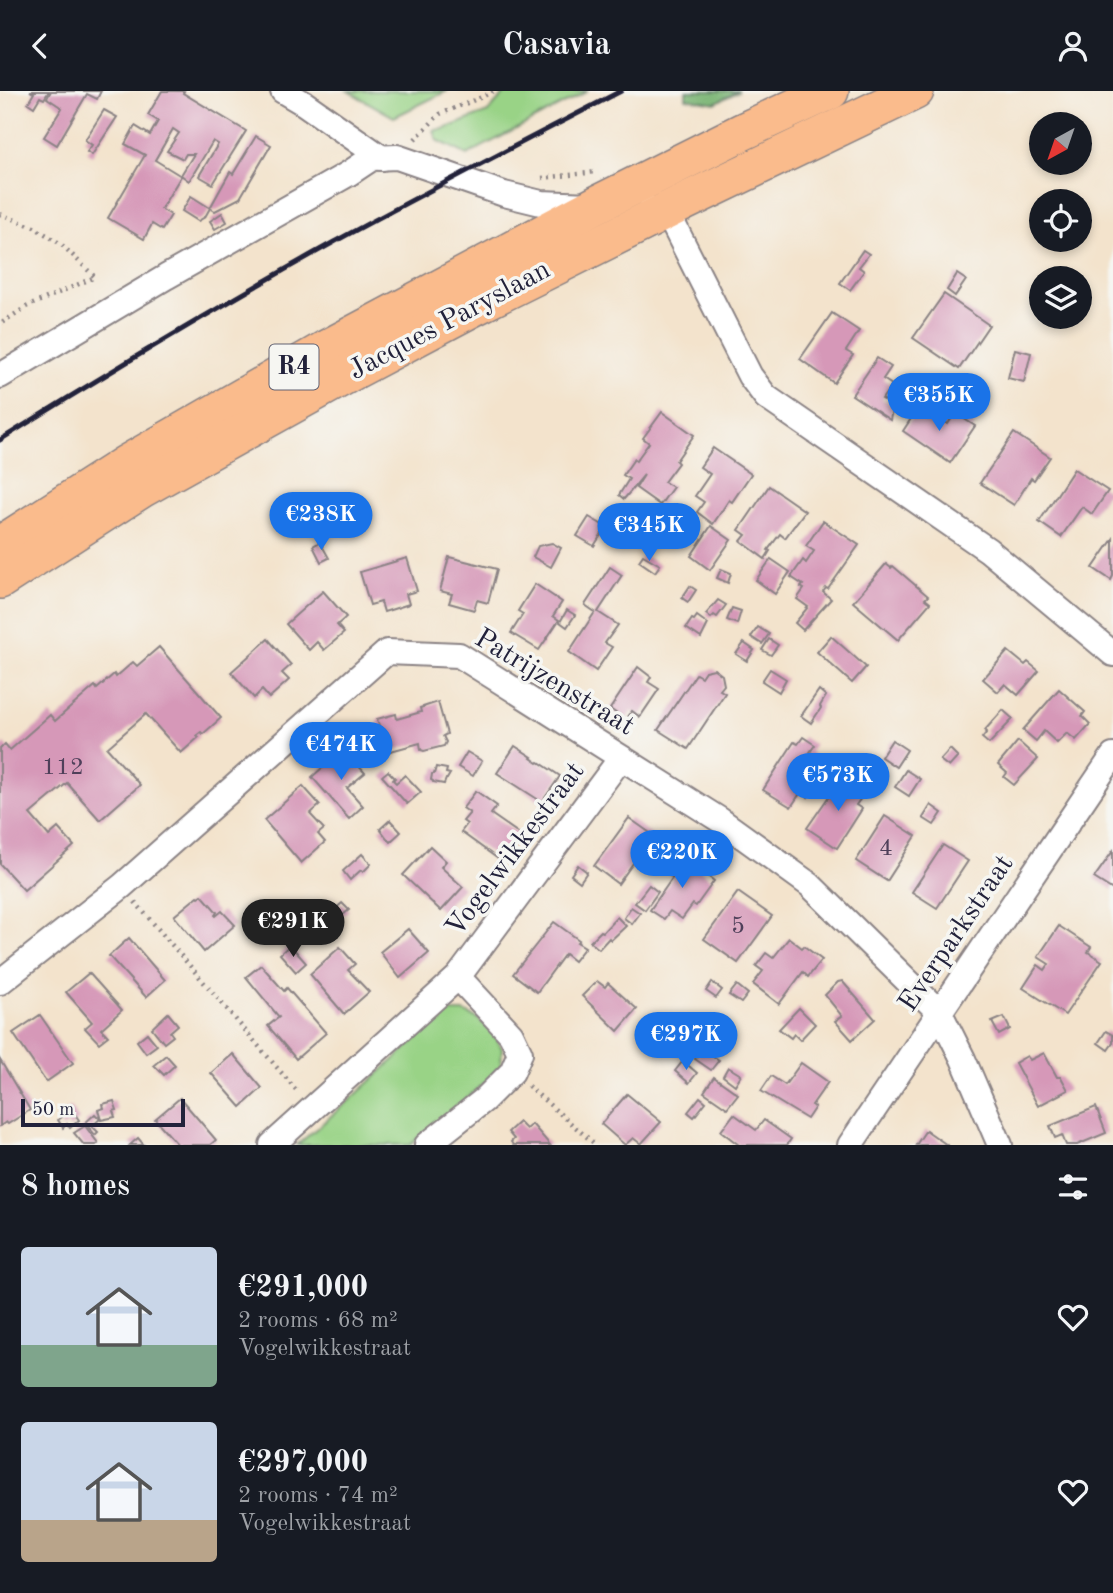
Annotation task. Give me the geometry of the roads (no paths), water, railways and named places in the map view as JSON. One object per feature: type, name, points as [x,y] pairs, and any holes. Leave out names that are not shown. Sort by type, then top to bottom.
[{"type":"highway","name":"Jacques Paryslaan","points":[[0,545],[126,464],[290,369],[596,205],[830,91]]},
{"type":"highway","name":"Jacques Paryslaan","points":[[0,580],[143,488],[476,306],[666,210],[915,91]]},
{"type":"street","points":[[284,91],[390,158],[504,194],[541,203],[666,210],[750,376],[766,397],[988,550],[1113,654]]},
{"type":"street","points":[[0,376],[372,158],[390,158]]},
{"type":"street","points":[[504,194],[520,207],[525,218],[515,247]]},
{"type":"street","name":"Patrijzenstraat","points":[[0,982],[122,886],[387,652],[459,655],[720,820],[810,885],[940,1013],[1000,1145]]},
{"type":"street","name":"Everparkstraat","points":[[850,1145],[1113,756]]},
{"type":"street","name":"Vogelwikkestraat","points":[[272,1145],[458,977],[621,758]]},
{"type":"street","name":"Vogelwikkestraat","points":[[427,1145],[484,1100],[512,1072],[520,1053],[511,1034],[458,977]]},
{"type":"railway","points":[[0,440],[166,339],[334,242],[621,91]]}]
